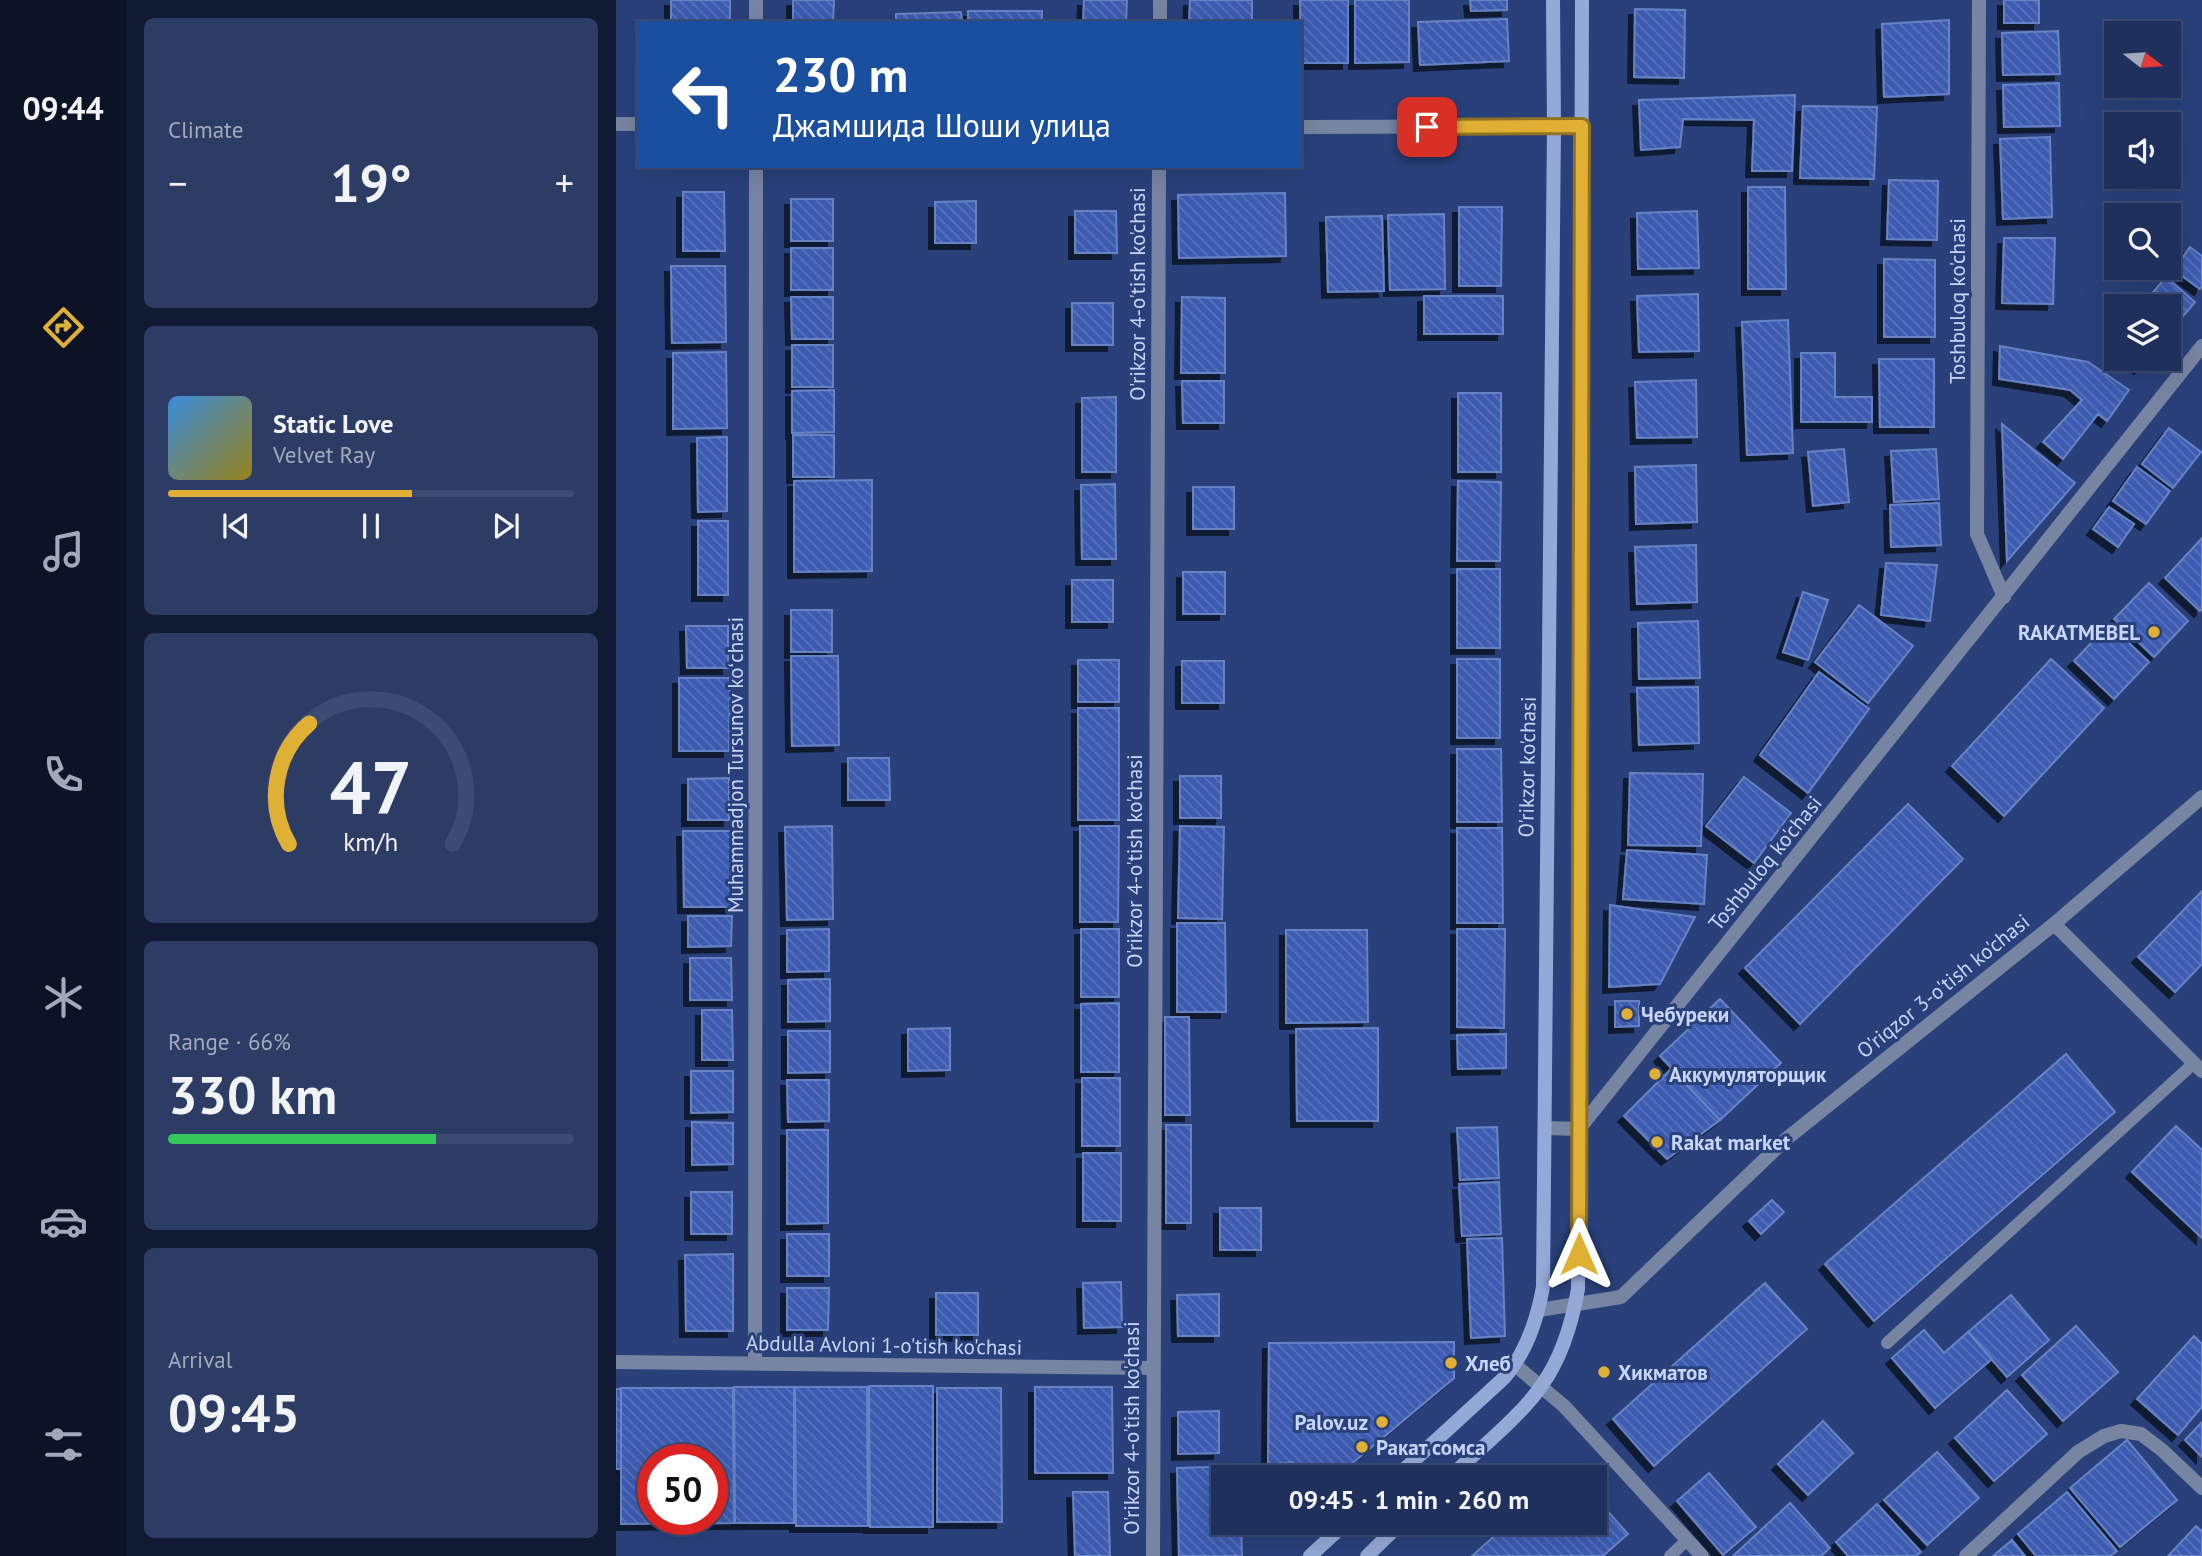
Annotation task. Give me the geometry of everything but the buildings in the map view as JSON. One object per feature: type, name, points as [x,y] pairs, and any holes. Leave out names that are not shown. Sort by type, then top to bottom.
[{"type":"main road","name":"O'rikzor ko'chasi","points":[[1409,1465],[1515,1365],[1531,1334],[1543,1287],[1553,0]]},
{"type":"main road","points":[[1463,1465],[1541,1387],[1561,1352],[1575,1304],[1579,1254],[1582,0]]},
{"type":"main road","points":[[1310,1556],[1333,1535]]},
{"type":"main road","points":[[1367,1556],[1389,1535]]},
{"type":"street","points":[[756,0],[756,21]]},
{"type":"street","points":[[1160,0],[1160,21]]},
{"type":"street","name":"Toshbuloq ko'chasi","points":[[1979,0],[1977,534],[2004,597]]},
{"type":"street","points":[[616,124],[637,124]]},
{"type":"street","points":[[1302,127],[1582,126]]},
{"type":"street","name":"Muhammadjon Tursunov koʻchasi","points":[[755,1364],[756,168]]},
{"type":"street","name":"O'rikzor 4-o'tish ko'chasi","points":[[1153,1556],[1159,168]]},
{"type":"street","name":"Toshbuloq ko'chasi","points":[[1579,1129],[2202,346]]},
{"type":"street","name":"O'riqzor 3-o'tish ko'chasi","points":[[1539,1310],[1621,1297],[1785,1140],[2054,924],[2202,797]]},
{"type":"street","points":[[2054,924],[2198,1067]]},
{"type":"street","points":[[1546,1128],[1579,1129]]},
{"type":"street","name":"Abdulla Avloni 1-o'tish ko'chasi","points":[[616,1362],[1152,1368]]},
{"type":"street","points":[[1515,1365],[1564,1406],[1702,1556]]},
{"type":"street","points":[[1966,1556],[2078,1452],[2104,1436],[2121,1431],[2141,1434],[2202,1488]]},
{"type":"lane","points":[[1887,1343],[2198,1067]]},
{"type":"lane","points":[[1670,1556],[1687,1540]]},
{"type":"place","name":"RAKATMEBEL","points":[[2154,632]]},
{"type":"place","name":"Чебуреки","points":[[1627,1014]]},
{"type":"place","name":"Аккумуляторщик","points":[[1655,1074]]},
{"type":"place","name":"Rakat market","points":[[1657,1142]]},
{"type":"place","name":"Хлеб","points":[[1451,1363]]},
{"type":"place","name":"Хикматов","points":[[1604,1372]]},
{"type":"place","name":"Palov.uz","points":[[1382,1422]]},
{"type":"place","name":"Ракат сомса","points":[[1362,1447]]},
{"type":"route","points":[[1427,127],[1582,126],[1579,1254]]}]
